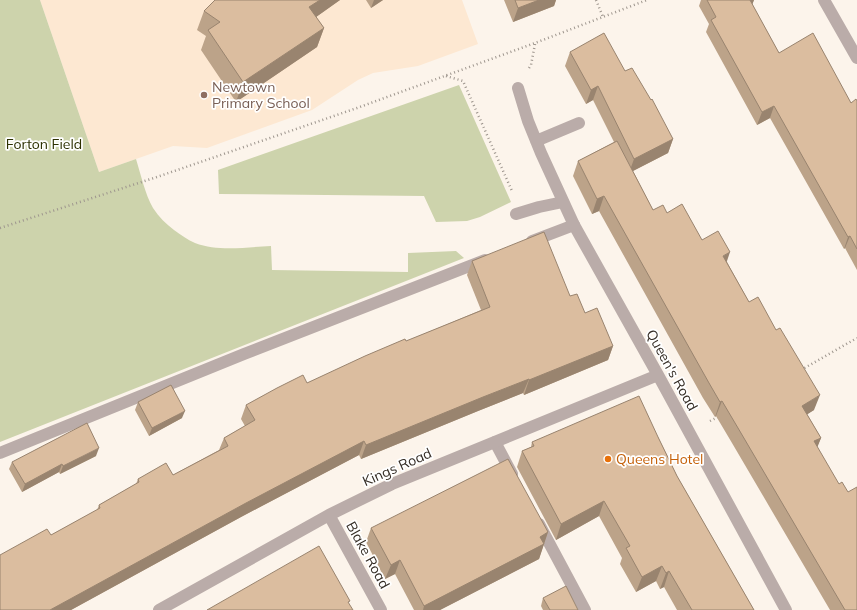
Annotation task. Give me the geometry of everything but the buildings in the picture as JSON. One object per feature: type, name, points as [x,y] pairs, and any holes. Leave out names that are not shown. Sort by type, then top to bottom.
[{"type":"street","points":[[824,0],[857,58]]},
{"type":"street","name":"Queen's Road","points":[[518,88],[536,141],[554,184],[574,225],[658,375],[786,610]]},
{"type":"street","points":[[536,141],[579,123]]},
{"type":"street","points":[[516,214],[563,202]]},
{"type":"street","points":[[522,245],[574,225]]},
{"type":"street","points":[[0,453],[244,354],[493,257]]},
{"type":"street","name":"Kings Road","points":[[159,610],[329,515],[392,484],[658,375]]},
{"type":"street","points":[[495,442],[517,484]]},
{"type":"street","points":[[532,512],[585,610]]},
{"type":"street","name":"Blake Road","points":[[329,515],[381,610]]},
{"type":"path","points":[[596,0],[603,17]]},
{"type":"path","points":[[0,228],[157,177],[357,108],[647,0]]},
{"type":"path","points":[[446,76],[464,81],[514,195],[523,203],[539,207]]},
{"type":"path","points":[[796,372],[857,338]]},
{"type":"path","points":[[689,433],[723,414]]},
{"type":"shaded area","name":"Newtown Primary School","points":[[40,0],[462,0],[478,44],[418,66],[373,73],[358,80],[312,110],[207,148],[173,146],[99,172]]},
{"type":"green space","name":"Forton Field","points":[[0,0],[40,0],[99,172],[136,159],[145,191],[153,208],[168,225],[179,234],[195,243],[204,246],[223,248],[271,246],[272,270],[408,272],[408,253],[456,251],[464,258],[0,442]]},
{"type":"green space","points":[[459,85],[511,202],[480,217],[467,221],[436,222],[424,196],[219,194],[218,170]]},
{"type":"place","name":"Newtown Primary School","points":[[204,95]]},
{"type":"place","name":"Queens Hotel","points":[[608,459]]}]
